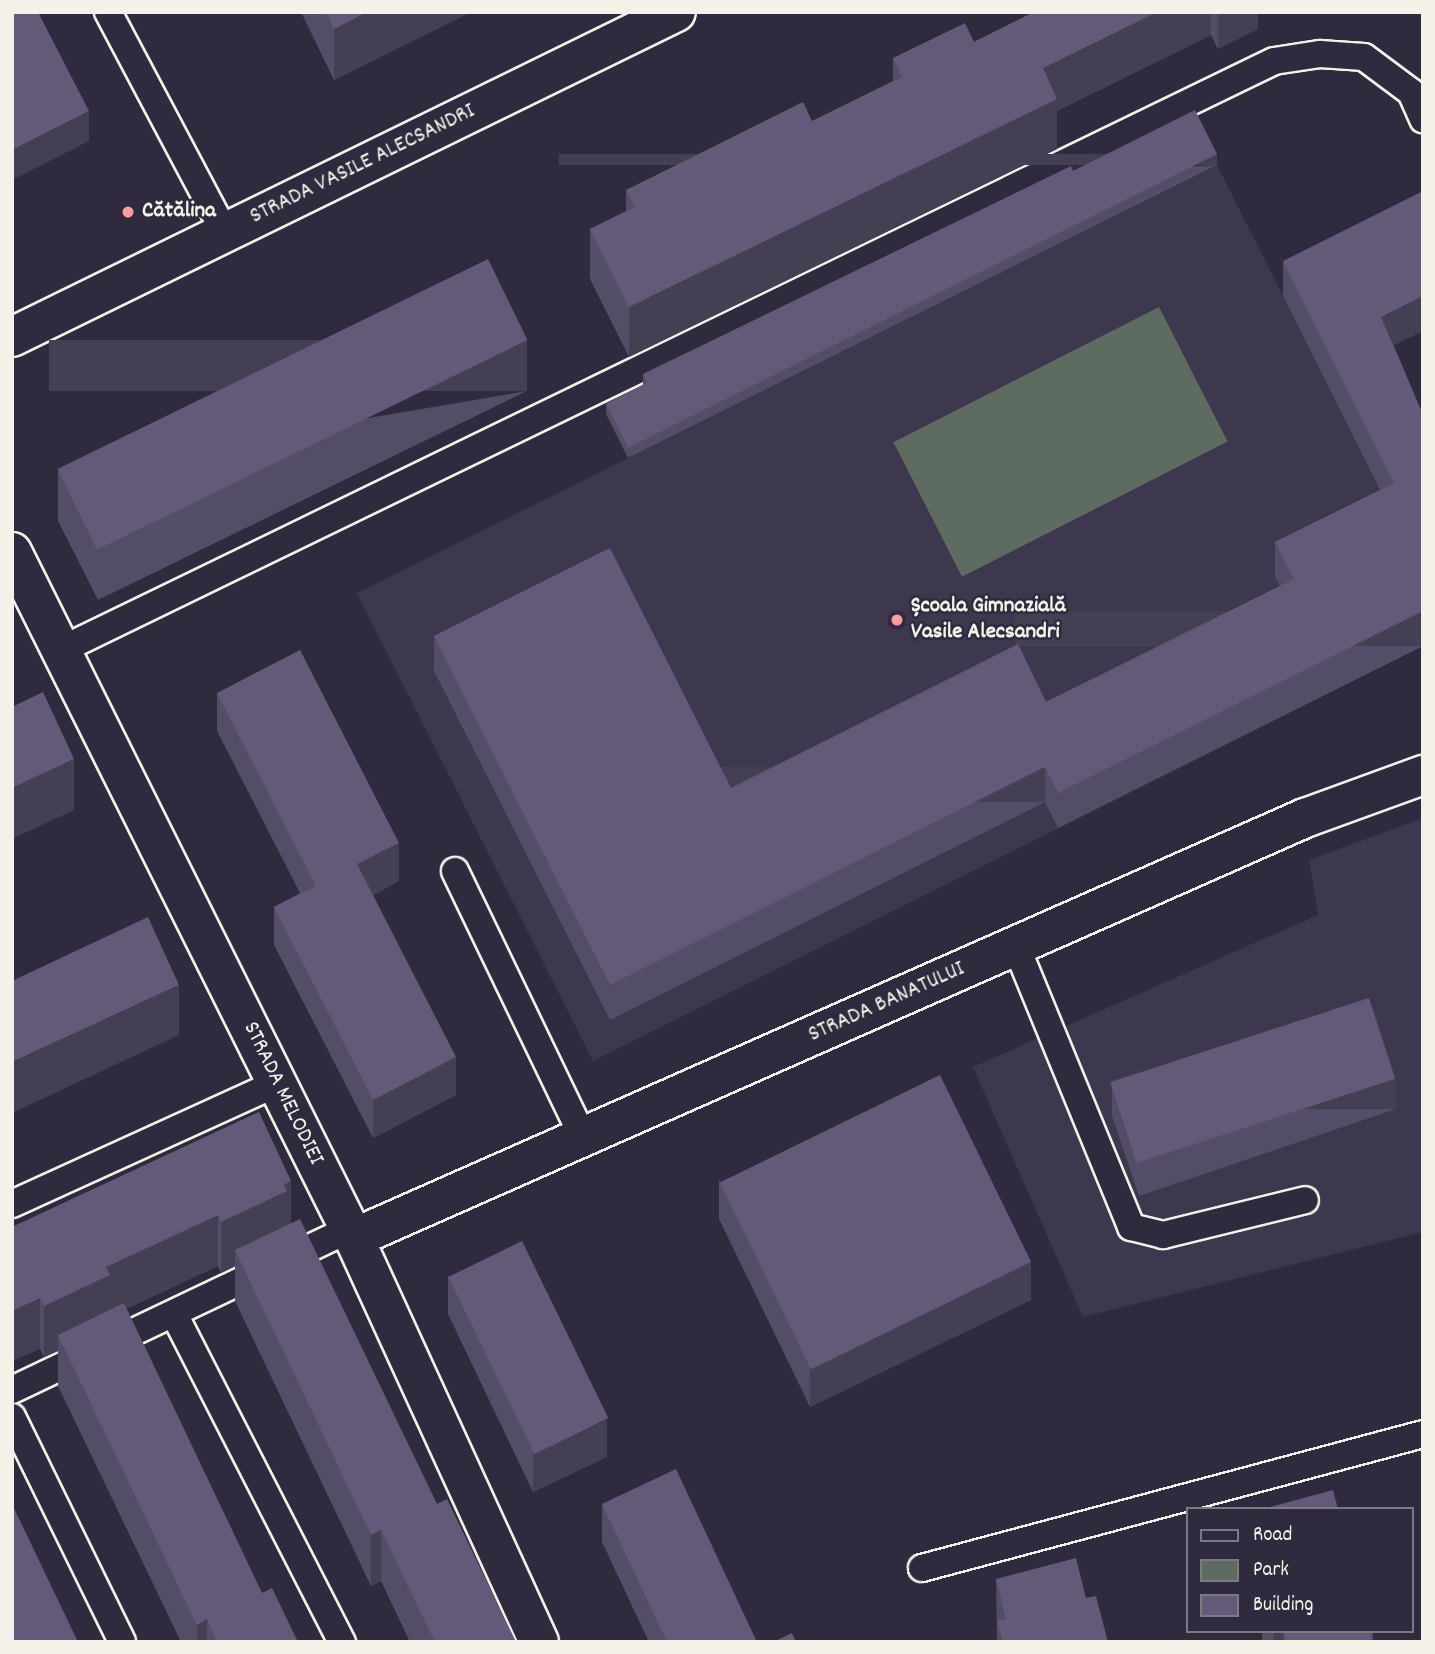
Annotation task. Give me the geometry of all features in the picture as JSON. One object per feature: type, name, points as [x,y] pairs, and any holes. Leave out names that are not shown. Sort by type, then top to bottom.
[{"type":"street","name":"STRADA VASILE ALECSANDRI","points":[[12,337],[676,12]]},
{"type":"street","name":"STRADA MELODIEI","points":[[12,552],[26,615],[61,650],[351,1234],[539,1642]]},
{"type":"street","name":"STRADA BANATULUI","points":[[351,1234],[583,1137],[1305,818],[1423,775]]},
{"type":"lane","points":[[108,12],[225,233]]},
{"type":"lane","points":[[61,650],[1274,61],[1320,54],[1364,57],[1411,92],[1423,119]]},
{"type":"lane","points":[[455,871],[583,1137]]},
{"type":"lane","points":[[1016,946],[1131,1227],[1163,1235],[1304,1200]]},
{"type":"lane","points":[[12,1204],[277,1083]]},
{"type":"lane","points":[[12,1390],[351,1234]]},
{"type":"lane","points":[[174,1314],[342,1642]]},
{"type":"lane","points":[[12,1417],[122,1642]]},
{"type":"lane","points":[[922,1568],[1423,1434]]},
{"type":"shaded area","name":"Școala Gimnazială Vasile Alecsandri","points":[[1217,165],[1423,574],[1423,646],[593,1061],[357,593]]},
{"type":"shaded area","points":[[1423,818],[1423,1232],[1083,1317],[973,1067],[1318,915],[1309,860]]},
{"type":"green space","points":[[1159,307],[1228,442],[962,577],[893,442]]},
{"type":"building","points":[[12,12],[38,12],[89,111],[12,150]]},
{"type":"building","points":[[326,12],[367,12],[334,29]]},
{"type":"building","points":[[1034,12],[1157,12],[1043,68],[1057,99],[629,307],[590,229],[635,207],[626,190],[803,102],[812,121],[902,77],[893,58],[965,23],[974,42]]},
{"type":"building","points":[[1195,110],[1217,154],[628,448],[606,404],[647,383],[643,374],[1071,166],[1073,171]]},
{"type":"building","points":[[1423,191],[1423,296],[1381,317],[1423,415],[1423,611],[1058,793],[1045,767],[610,985],[434,636],[610,548],[731,788],[1018,644],[1046,702],[1294,579],[1275,542],[1394,483],[1283,261]]},
{"type":"building","points":[[488,259],[527,340],[97,550],[57,469]]},
{"type":"building","points":[[300,650],[399,843],[357,864],[456,1057],[373,1100],[274,907],[316,886],[217,693]]},
{"type":"building","points":[[43,692],[74,759],[12,788],[12,707]]},
{"type":"building","points":[[148,917],[179,985],[12,1062],[12,981]]},
{"type":"building","points":[[1369,998],[1395,1079],[1137,1163],[1110,1082]]},
{"type":"building","points":[[940,1075],[1031,1262],[811,1369],[720,1182]]},
{"type":"building","points":[[259,1112],[291,1181],[284,1185],[287,1191],[221,1222],[218,1215],[106,1267],[110,1275],[44,1306],[40,1298],[12,1311],[12,1227]]},
{"type":"building","points":[[300,1219],[437,1504],[447,1499],[516,1642],[435,1642],[381,1530],[371,1535],[235,1250]]},
{"type":"building","points":[[522,1241],[608,1418],[535,1454],[448,1277]]},
{"type":"building","points":[[124,1303],[262,1593],[272,1588],[298,1642],[217,1642],[207,1619],[197,1625],[58,1335]]},
{"type":"building","points":[[676,1469],[757,1642],[667,1642],[602,1504]]},
{"type":"building","points":[[1333,1490],[1337,1507],[1270,1507]]},
{"type":"building","points":[[12,1504],[78,1642],[12,1642]]},
{"type":"building","points":[[1076,1558],[1086,1598],[1096,1596],[1108,1642],[1003,1642],[997,1621],[1006,1619],[996,1579]]},
{"type":"building","points":[[792,1633],[796,1642],[773,1642]]},
{"type":"building","points":[[1285,1633],[1371,1633],[1371,1642],[1285,1642]]},
{"type":"place","name":"Cătălina","points":[[128,212]]},
{"type":"place","name":"Școala Gimnazială Vasile Alecsandri","points":[[897,620]]}]
